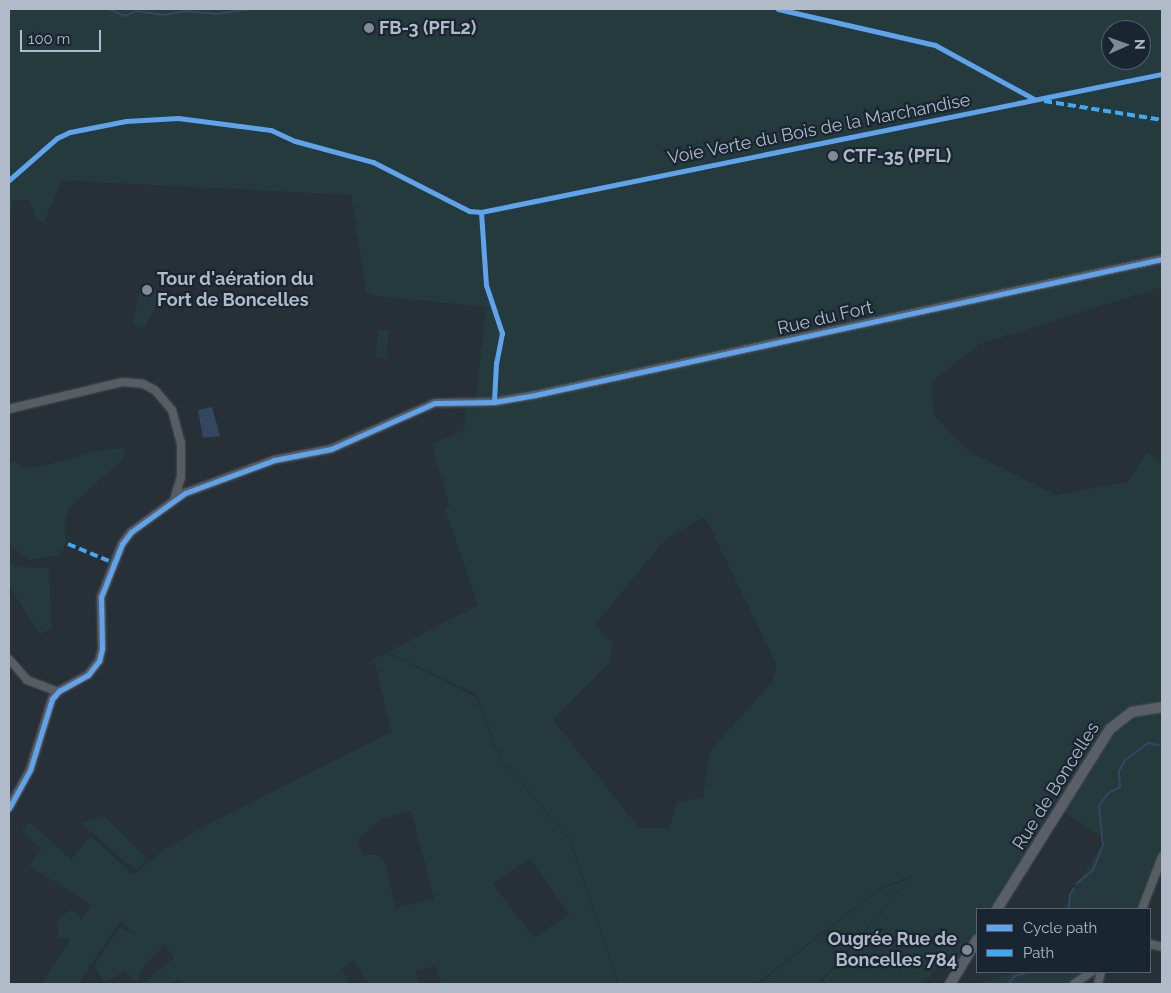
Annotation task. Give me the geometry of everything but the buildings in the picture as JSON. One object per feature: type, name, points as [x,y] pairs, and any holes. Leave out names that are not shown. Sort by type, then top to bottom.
[{"type":"main road","name":"Rue de Boncelles","points":[[998,908],[1110,729],[1132,712],[1162,706]]},
{"type":"main road","points":[[950,984],[976,942]]},
{"type":"street","name":"Rue du Fort","points":[[58,692],[84,678],[98,661],[102,649],[101,597],[125,540],[174,500],[196,489],[274,460],[331,448],[435,403],[494,402],[1162,259]]},
{"type":"street","points":[[9,409],[122,382],[143,384],[160,394],[172,410],[182,451],[181,477],[174,500]]},
{"type":"street","points":[[181,477],[186,486],[196,489]]},
{"type":"street","points":[[9,659],[22,676],[45,688],[58,692],[51,700],[30,770],[9,808]]},
{"type":"street","points":[[45,688],[51,700]]},
{"type":"street","points":[[1142,908],[1162,857]]},
{"type":"street","points":[[1074,984],[1090,973]]},
{"type":"green space","points":[[9,9],[1162,9],[1162,256],[508,398],[476,399],[486,307],[376,296],[366,291],[351,195],[72,181],[61,182],[44,222],[38,221],[29,200],[14,200],[9,218]]},
{"type":"green space","points":[[1162,262],[1162,287],[980,344],[932,382],[934,415],[970,452],[1056,495],[1127,482],[1147,452],[1162,463],[1162,702],[1125,711],[1107,727],[994,908],[976,908],[976,937],[954,974],[940,965],[923,984],[820,984],[912,876],[880,888],[756,984],[619,984],[571,841],[500,757],[476,694],[387,652],[478,605],[445,510],[449,506],[432,444],[465,429],[465,404],[495,404]],"holes":[[[706,519],[776,664],[773,681],[710,751],[703,797],[677,802],[669,828],[639,828],[553,720],[609,663],[613,644],[595,625],[664,541],[698,520]]]},
{"type":"green space","points":[[145,284],[156,290],[157,303],[145,327],[138,329],[133,321],[140,288]]},
{"type":"green space","points":[[378,329],[389,330],[386,359],[375,358]]},
{"type":"green space","points":[[124,448],[123,459],[70,507],[65,520],[66,543],[61,555],[29,560],[9,545],[9,463],[16,461],[22,468],[42,466],[101,450]]},
{"type":"green space","points":[[9,561],[17,567],[49,568],[52,629],[40,634],[9,586]]},
{"type":"green space","points":[[387,653],[475,696],[499,757],[570,841],[618,984],[442,984],[435,966],[416,971],[419,984],[369,984],[353,961],[341,970],[349,981],[347,984],[182,984],[178,980],[170,984],[142,984],[174,958],[165,945],[145,964],[136,982],[124,970],[106,984],[94,966],[120,927],[137,936],[120,922],[78,984],[42,984],[70,939],[58,937],[57,919],[71,910],[80,915],[81,921],[91,905],[29,866],[42,848],[21,832],[29,822],[71,859],[91,836],[133,875],[162,851],[203,827],[391,732],[374,659]],"holes":[[[411,811],[434,899],[395,908],[385,861],[376,855],[363,855],[357,841],[381,819]],[[530,858],[569,914],[534,938],[493,884]]]},
{"type":"green space","points":[[1162,712],[1162,849],[1139,908],[1064,908],[1105,839],[1062,811],[1117,725],[1139,714]]},
{"type":"green space","points":[[104,816],[146,857],[142,865],[137,869],[131,867],[81,823]]},
{"type":"green space","points":[[909,879],[818,984],[758,984],[880,889]]},
{"type":"green space","points":[[1010,973],[1084,973],[1069,984],[977,984]]},
{"type":"water","points":[[212,407],[220,436],[203,438],[198,410]]},
{"type":"waterway","points":[[108,9],[125,16],[136,11],[164,15],[184,11],[216,14],[253,9]]},
{"type":"waterway","points":[[1076,884],[1093,870],[1103,845],[1099,806],[1107,794],[1120,787],[1119,771],[1125,760],[1148,743],[1162,746]]},
{"type":"waterway","points":[[1069,908],[1070,895],[1074,888]]},
{"type":"waterway","points":[[1008,984],[1015,976],[1025,973]]},
{"type":"marked path","points":[[1044,101],[1162,120]]},
{"type":"marked path","points":[[68,544],[114,563]]},
{"type":"cycle path","points":[[778,9],[935,45],[1034,99]]},
{"type":"cycle path","name":"Voie Verte du Bois de la Marchandise","points":[[9,180],[57,138],[70,132],[126,121],[178,118],[271,130],[295,141],[373,162],[469,211],[481,212],[1162,74]]},
{"type":"cycle path","points":[[481,212],[486,285],[502,333],[496,363],[494,402]]},
{"type":"cycle path","points":[[9,808],[30,770],[52,699],[59,691],[88,675],[99,661],[102,649],[101,597],[122,544],[131,532],[185,493],[274,460],[331,449],[435,403],[494,402],[535,395],[1162,259]]},
{"type":"place","name":"FB-3 (PFL2)","points":[[369,28]]},
{"type":"place","name":"CTF-35 (PFL)","points":[[833,156]]},
{"type":"place","name":"Tour d'aération du Fort de Boncelles","points":[[147,290]]},
{"type":"place","name":"Ougrée Rue de Boncelles 784","points":[[967,950]]}]
